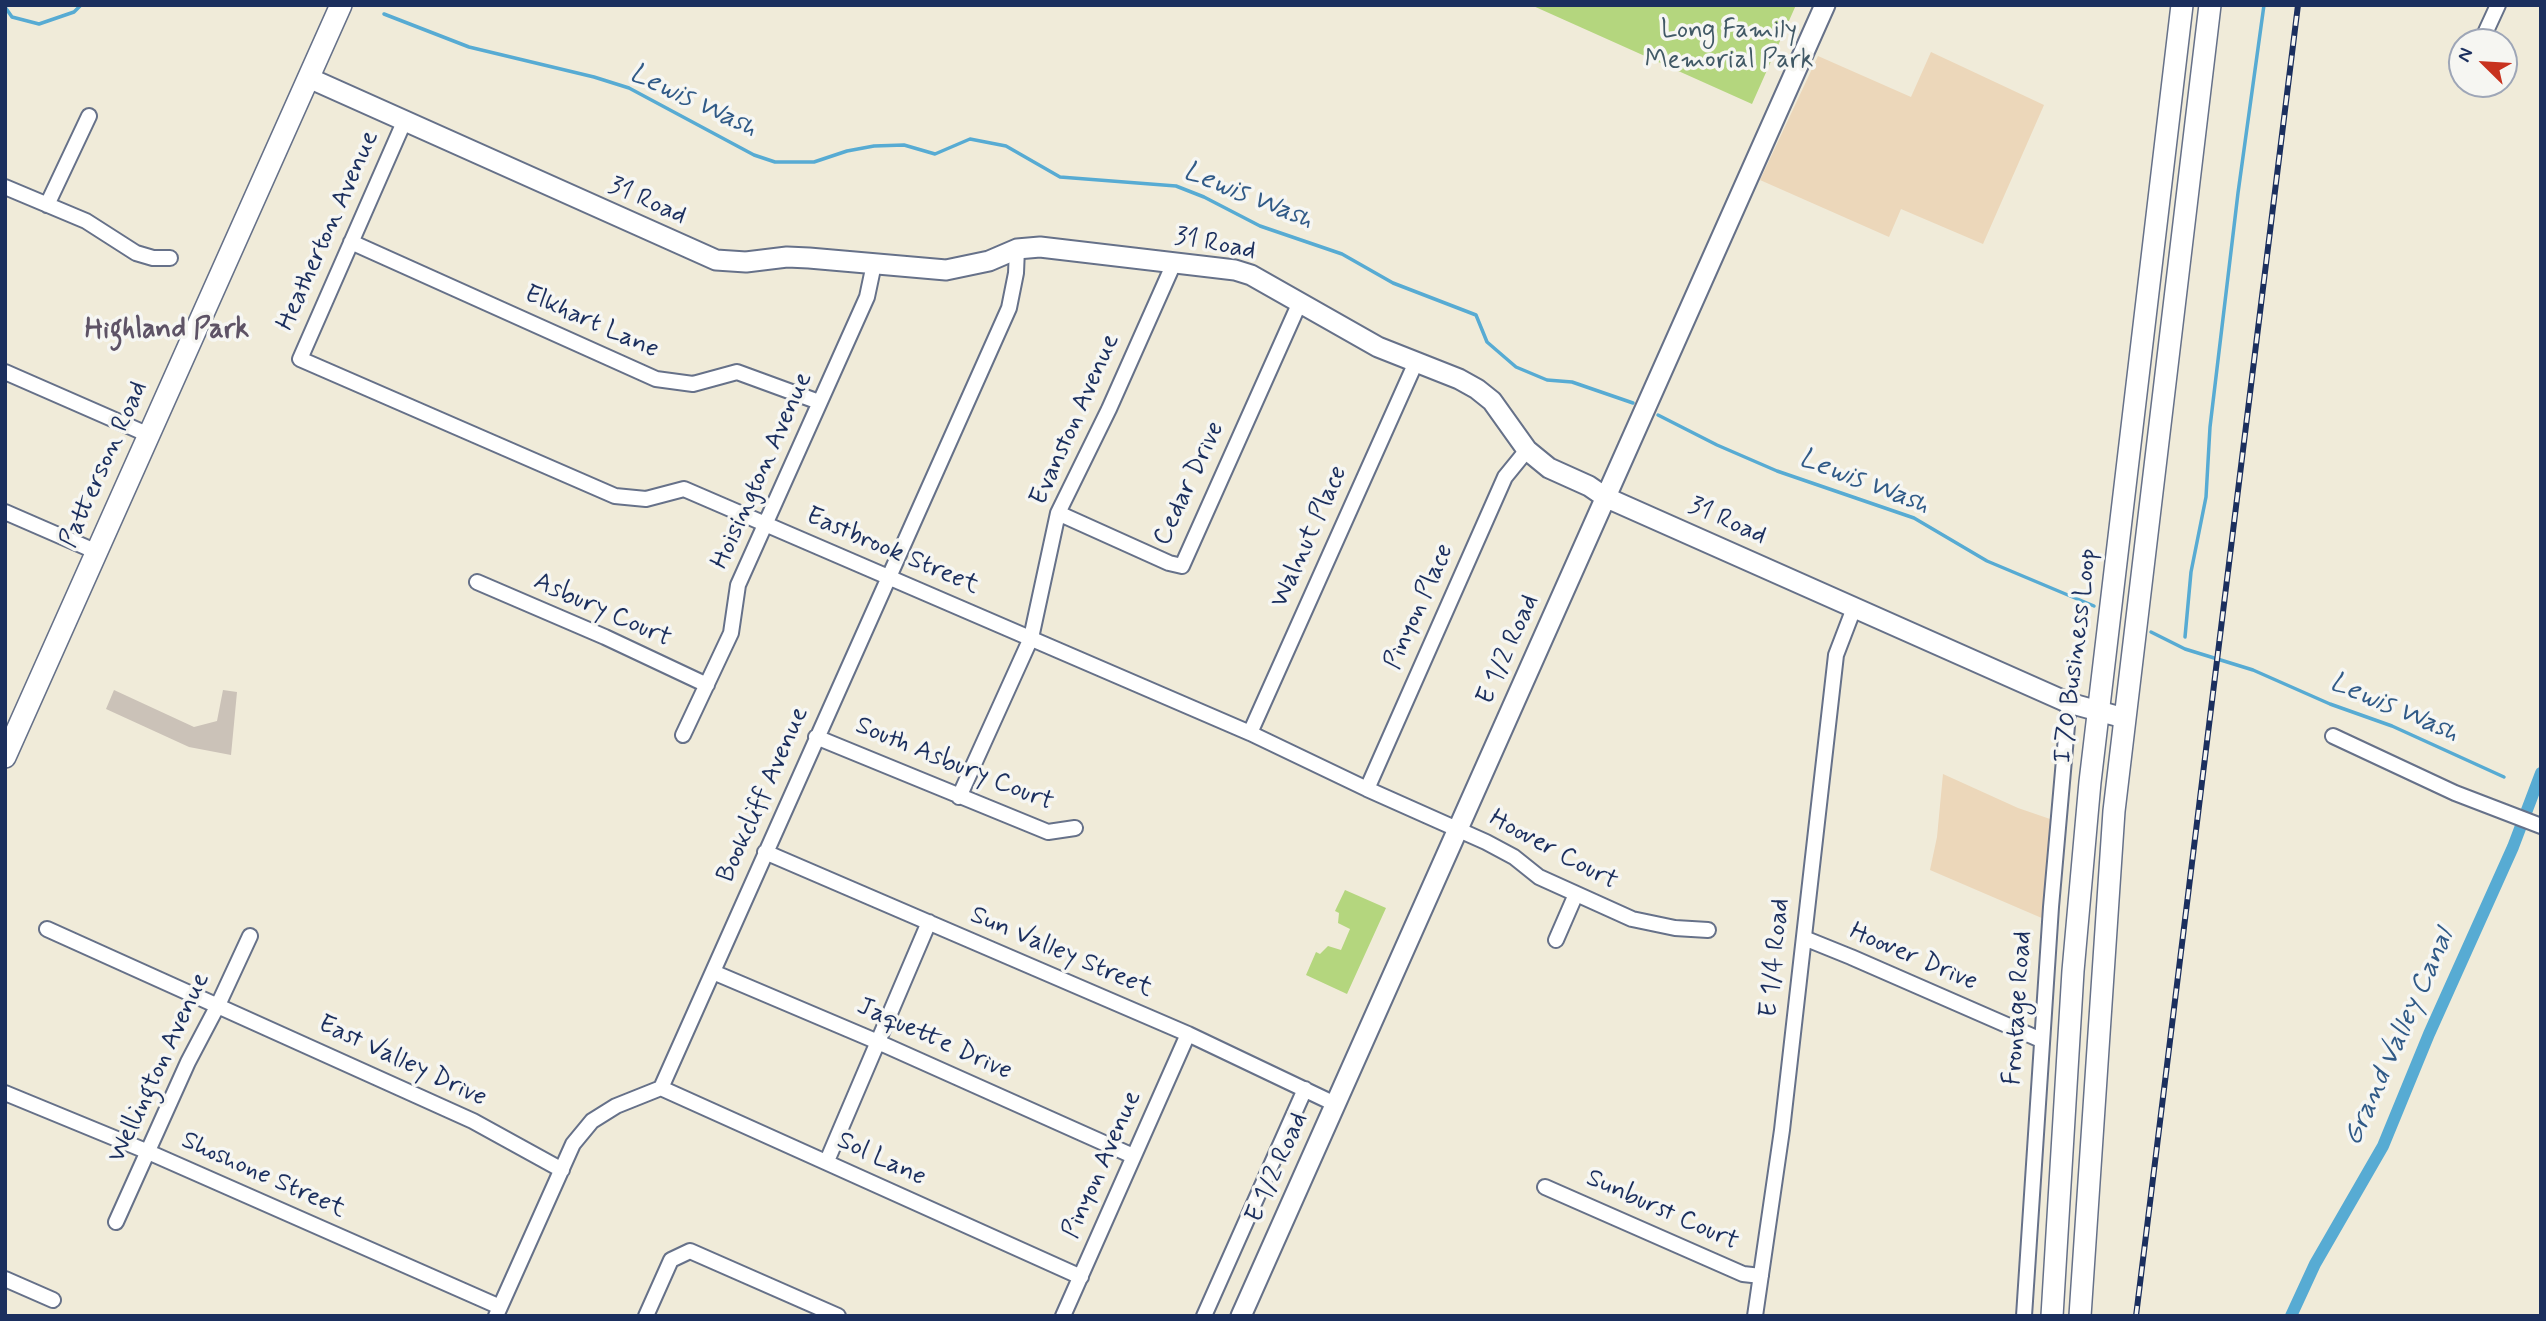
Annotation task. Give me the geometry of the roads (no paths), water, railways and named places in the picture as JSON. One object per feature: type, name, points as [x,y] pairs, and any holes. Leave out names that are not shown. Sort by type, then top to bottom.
[{"type":"main road","name":"Patterson Road","points":[[5,757],[341,5]]},
{"type":"main road","name":"I 70 Business Loop","points":[[2052,1316],[2073,971],[2097,711],[2182,5]]},
{"type":"main road","name":"I 70 Business Loop","points":[[2080,1316],[2114,811],[2210,5]]},
{"type":"street","name":"E 1/2 Road","points":[[1241,1316],[1825,5]]},
{"type":"street","points":[[2487,28],[2498,5]]},
{"type":"street","name":"31 Road","points":[[309,78],[716,260],[746,262],[798,257],[946,270],[978,264],[1017,249],[1040,247],[1235,270],[1251,275],[1378,347],[1459,379],[1477,389],[1492,401],[1527,450],[1549,468],[1589,486],[1605,497],[2069,703],[2124,718]]},
{"type":"street","points":[[47,205],[89,116]]},
{"type":"street","name":"Heatherton Avenue","points":[[300,359],[404,122]]},
{"type":"street","points":[[5,187],[86,221],[136,253],[153,258],[170,258]]},
{"type":"street","name":"Elkhart Lane","points":[[351,242],[656,379],[693,384],[737,372],[819,402]]},
{"type":"street","name":"Bookcliff Avenue","points":[[661,1087],[1009,308],[1016,273],[1017,249]]},
{"type":"street","name":"Evanston Avenue","points":[[959,797],[1031,638],[1058,513],[1109,409],[1174,263]]},
{"type":"street","name":"Hoisington Avenue","points":[[683,735],[732,633],[738,585],[867,297],[874,264]]},
{"type":"street","name":"Cedar Drive","points":[[1058,513],[1169,563],[1182,566],[1300,302]]},
{"type":"street","name":"Eastbrook Street","points":[[300,359],[615,496],[646,499],[684,489],[1250,733],[1458,829]]},
{"type":"street","name":"Walnut Place","points":[[1250,733],[1416,362]]},
{"type":"street","points":[[5,372],[149,435]]},
{"type":"street","name":"Pinyon Place","points":[[1367,789],[1505,477],[1527,450]]},
{"type":"street","points":[[5,512],[97,552]]},
{"type":"street","name":"Asbury Court","points":[[477,582],[605,637],[707,685]]},
{"type":"street","name":"E 1/4 Road","points":[[1755,1316],[1782,1130],[1836,655],[1854,608]]},
{"type":"street","name":"Frontage Road","points":[[2024,1316],[2041,1040],[2069,703]]},
{"type":"street","points":[[2333,736],[2455,793],[2541,826]]},
{"type":"street","name":"South Asbury Court","points":[[816,737],[1048,832],[1075,828]]},
{"type":"street","name":"Hoover Court","points":[[1458,829],[1514,857],[1539,877],[1632,919],[1675,928],[1707,930]]},
{"type":"street","name":"Sun Valley Street","points":[[765,852],[1188,1034],[1335,1104]]},
{"type":"street","points":[[1556,940],[1576,894]]},
{"type":"street","points":[[827,1161],[929,922]]},
{"type":"street","name":"East Valley Drive","points":[[47,929],[473,1121],[562,1170]]},
{"type":"street","name":"Wellington Avenue","points":[[116,1222],[146,1151],[250,936]]},
{"type":"street","name":"Hoover Drive","points":[[1804,938],[2041,1040]]},
{"type":"street","name":"Jaquette Drive","points":[[713,972],[1133,1156]]},
{"type":"street","name":"Pinyon Avenue","points":[[1063,1316],[1188,1034]]},
{"type":"street","points":[[498,1311],[573,1144],[592,1121],[616,1106],[661,1087]]},
{"type":"street","name":"Sol Lane","points":[[661,1087],[1081,1277]]},
{"type":"street","points":[[1204,1316],[1305,1089]]},
{"type":"street","name":"Shoshone Street","points":[[5,1093],[146,1151],[498,1311]]},
{"type":"street","name":"Sunburst Court","points":[[1545,1186],[1743,1274],[1761,1276]]},
{"type":"street","points":[[646,1316],[671,1260],[690,1251],[838,1316]]},
{"type":"street","points":[[5,1279],[53,1300]]},
{"type":"waterway","name":"Lewis Wash","points":[[5,7],[12,17],[39,24],[74,12],[81,5]]},
{"type":"waterway","name":"Lewis Wash","points":[[160,5],[195,5]]},
{"type":"waterway","points":[[2185,637],[2191,572],[2206,497],[2210,427],[2264,5]]},
{"type":"waterway","name":"Lewis Wash","points":[[384,14],[469,47],[629,88],[754,155],[775,162],[814,162],[847,151],[874,146],[904,145],[935,154],[970,139],[1006,146],[1060,177],[1176,186],[1204,197],[1260,226],[1342,254],[1393,283],[1476,315],[1487,342],[1516,367],[1547,380],[1572,382],[1633,403]]},
{"type":"waterway","name":"Lewis Wash","points":[[1658,415],[1777,471],[1914,518],[1987,561],[2094,606]]},
{"type":"waterway","name":"Lewis Wash","points":[[2151,632],[2185,649],[2253,670],[2330,704],[2392,726],[2504,777]]},
{"type":"waterway","name":"Grand Valley Canal","points":[[2291,1316],[2315,1264],[2383,1146],[2429,1034],[2513,847],[2541,773]]},
{"type":"railway","points":[[2136,1316],[2298,5]]},
{"type":"district","name":"Highland Park","points":[[167,331]]},
{"type":"park label","name":"Long Family Memorial Park","points":[[1729,47]]}]
